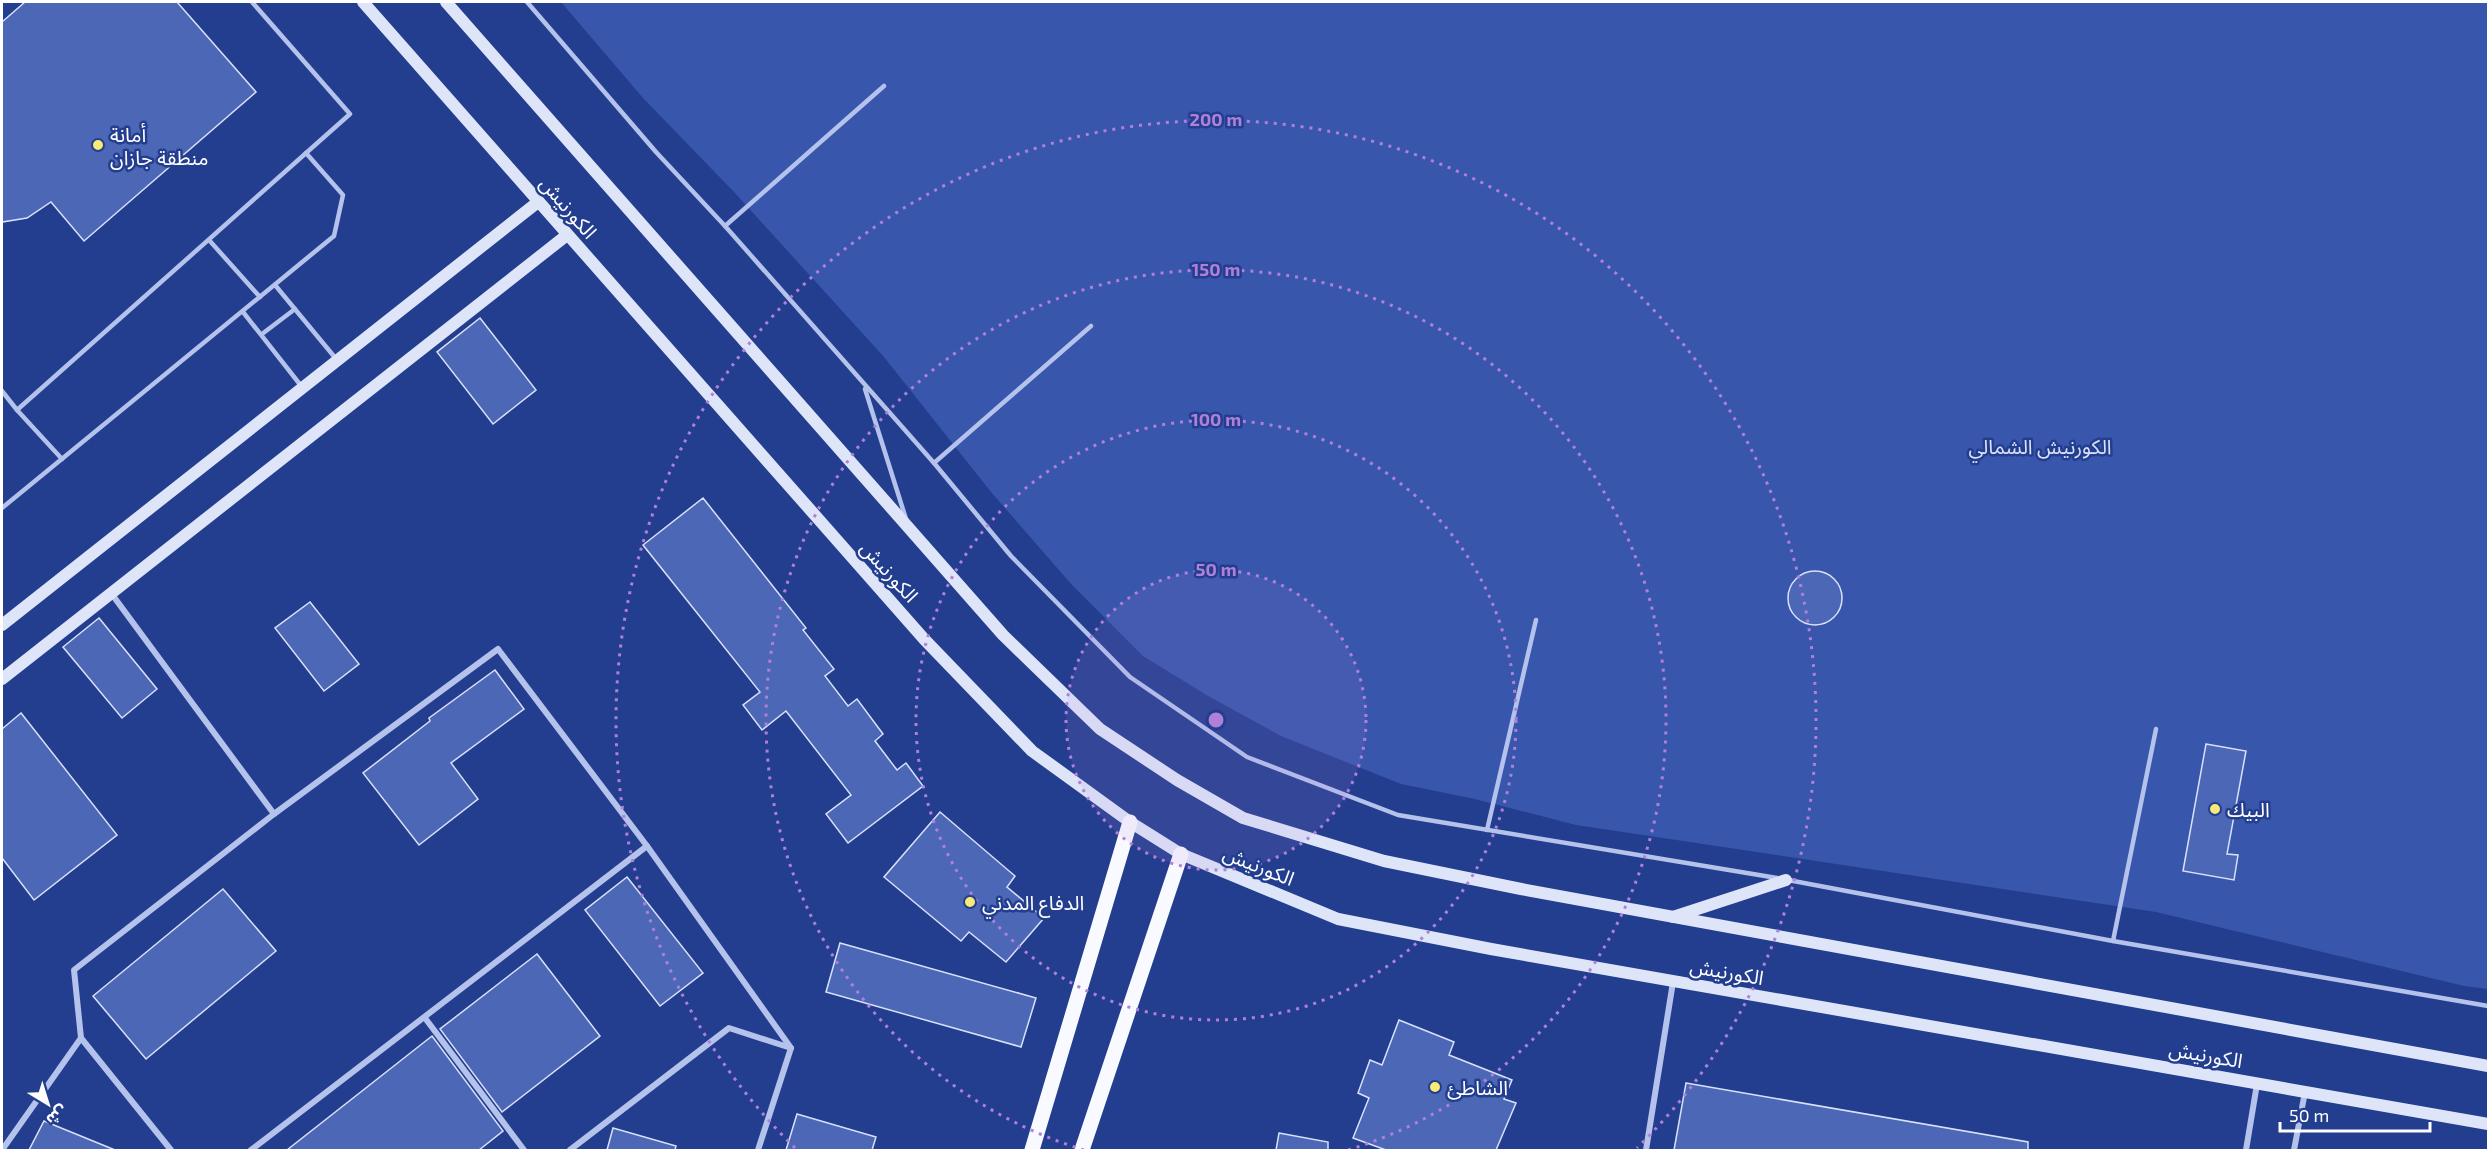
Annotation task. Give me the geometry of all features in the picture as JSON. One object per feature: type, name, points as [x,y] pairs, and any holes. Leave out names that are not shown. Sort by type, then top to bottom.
[{"type":"main road","name":"الكورنيش","points":[[363,2],[940,656],[1032,751],[1130,822],[1181,854],[1338,919],[1491,949],[2488,1124]]},
{"type":"main road","name":"الكورنيش","points":[[446,2],[1003,635],[1100,729],[1177,780],[1243,818],[1384,861],[1672,917],[2488,1066]]},
{"type":"main road","points":[[2,625],[538,202]]},
{"type":"main road","points":[[2,679],[567,235]]},
{"type":"main road","points":[[1032,1150],[1130,822]]},
{"type":"main road","points":[[1082,1150],[1181,854]]},
{"type":"main road","points":[[1672,917],[1786,880]]},
{"type":"street","points":[[110,593],[274,814]]},
{"type":"street","points":[[171,1150],[81,1038],[74,970],[274,814],[498,649],[647,846],[791,1048]]},
{"type":"street","points":[[251,1150],[647,846]]},
{"type":"street","points":[[1646,1150],[1673,981]]},
{"type":"street","points":[[425,1018],[524,1150]]},
{"type":"street","points":[[570,1150],[729,1028],[791,1048]]},
{"type":"street","points":[[2,1150],[81,1038]]},
{"type":"street","points":[[758,1150],[791,1048]]},
{"type":"street","points":[[2246,1150],[2257,1083]]},
{"type":"street","points":[[2294,1150],[2305,1092]]},
{"type":"lane","points":[[17,410],[350,114],[252,2]]},
{"type":"lane","points":[[526,2],[656,152],[725,226],[934,464],[1011,556],[1130,677],[1247,757],[1398,815],[1786,880],[2113,941],[2488,1006]]},
{"type":"lane","points":[[725,226],[884,87]]},
{"type":"lane","points":[[2,508],[334,236],[343,195],[306,153]]},
{"type":"lane","points":[[209,240],[260,297]]},
{"type":"lane","points":[[275,285],[338,360]]},
{"type":"lane","points":[[262,334],[295,309]]},
{"type":"lane","points":[[243,312],[302,387]]},
{"type":"lane","points":[[934,464],[1090,326]]},
{"type":"lane","points":[[864,385],[910,530]]},
{"type":"lane","points":[[2,391],[62,459]]},
{"type":"lane","points":[[1487,830],[1536,620]]},
{"type":"lane","points":[[2113,941],[2156,729]]},
{"type":"green space","name":"الكورنيش الشمالي","points":[[561,2],[2488,2],[2488,989],[2464,986],[2156,912],[1576,825],[1475,799],[1401,784],[1281,736],[1208,696],[1143,656],[1072,585],[991,492],[884,357],[734,192],[643,98]]},
{"type":"building","name":"أمانة منطقة جازان","points":[[25,2],[177,2],[256,92],[84,241],[51,202],[27,218],[2,222],[2,22]]},
{"type":"building","points":[[480,318],[536,390],[493,424],[437,352]]},
{"type":"building","points":[[703,498],[806,628],[803,630],[834,669],[825,676],[848,706],[857,699],[883,734],[875,741],[897,770],[906,763],[923,786],[848,843],[826,814],[851,795],[786,711],[762,730],[743,705],[760,692],[643,545]]},
{"type":"building","points":[[1810,571],[1820,571],[1830,575],[1838,583],[1842,598],[1838,613],[1830,621],[1820,625],[1810,625],[1800,621],[1792,613],[1788,603],[1788,593],[1792,583],[1800,575]]},
{"type":"building","points":[[310,602],[359,664],[324,691],[275,628]]},
{"type":"building","points":[[99,618],[157,689],[122,718],[63,647]]},
{"type":"building","points":[[495,670],[524,709],[451,763],[478,799],[419,845],[363,773],[430,721],[429,718]]},
{"type":"building","points":[[21,713],[117,835],[34,900],[2,858],[2,729]]},
{"type":"building","name":"البيك","points":[[2206,744],[2246,751],[2227,854],[2238,855],[2234,880],[2183,871]]},
{"type":"building","name":"الدفاع المدني","points":[[940,812],[1015,876],[1007,887],[1044,918],[1006,962],[969,932],[961,941],[884,877]]},
{"type":"building","points":[[627,877],[703,973],[660,1006],[585,910]]},
{"type":"building","points":[[223,889],[276,951],[146,1059],[93,996]]},
{"type":"building","points":[[840,943],[1036,998],[1021,1047],[826,992]]},
{"type":"building","points":[[537,954],[600,1036],[502,1112],[440,1029]]},
{"type":"building","name":"الشاطئ","points":[[1399,1020],[1454,1042],[1449,1055],[1512,1080],[1504,1099],[1516,1103],[1496,1150],[1386,1150],[1353,1138],[1369,1098],[1358,1093],[1370,1060],[1382,1065]]},
{"type":"building","points":[[432,1036],[503,1131],[479,1150],[287,1150]]},
{"type":"building","points":[[1686,1083],[2028,1142],[2028,1150],[1674,1150]]},
{"type":"building","points":[[797,1114],[876,1137],[872,1150],[786,1150]]},
{"type":"building","points":[[44,1121],[115,1150],[29,1150]]},
{"type":"building","points":[[613,1128],[676,1146],[675,1150],[607,1150]]},
{"type":"building","points":[[1279,1133],[1328,1142],[1328,1150],[1276,1150]]},
{"type":"place","name":"أمانة منطقة جازان","points":[[98,145]]},
{"type":"place","name":"البيك","points":[[2215,809]]},
{"type":"place","name":"الدفاع المدني","points":[[970,902]]},
{"type":"place","name":"الشاطئ","points":[[1435,1087]]}]
